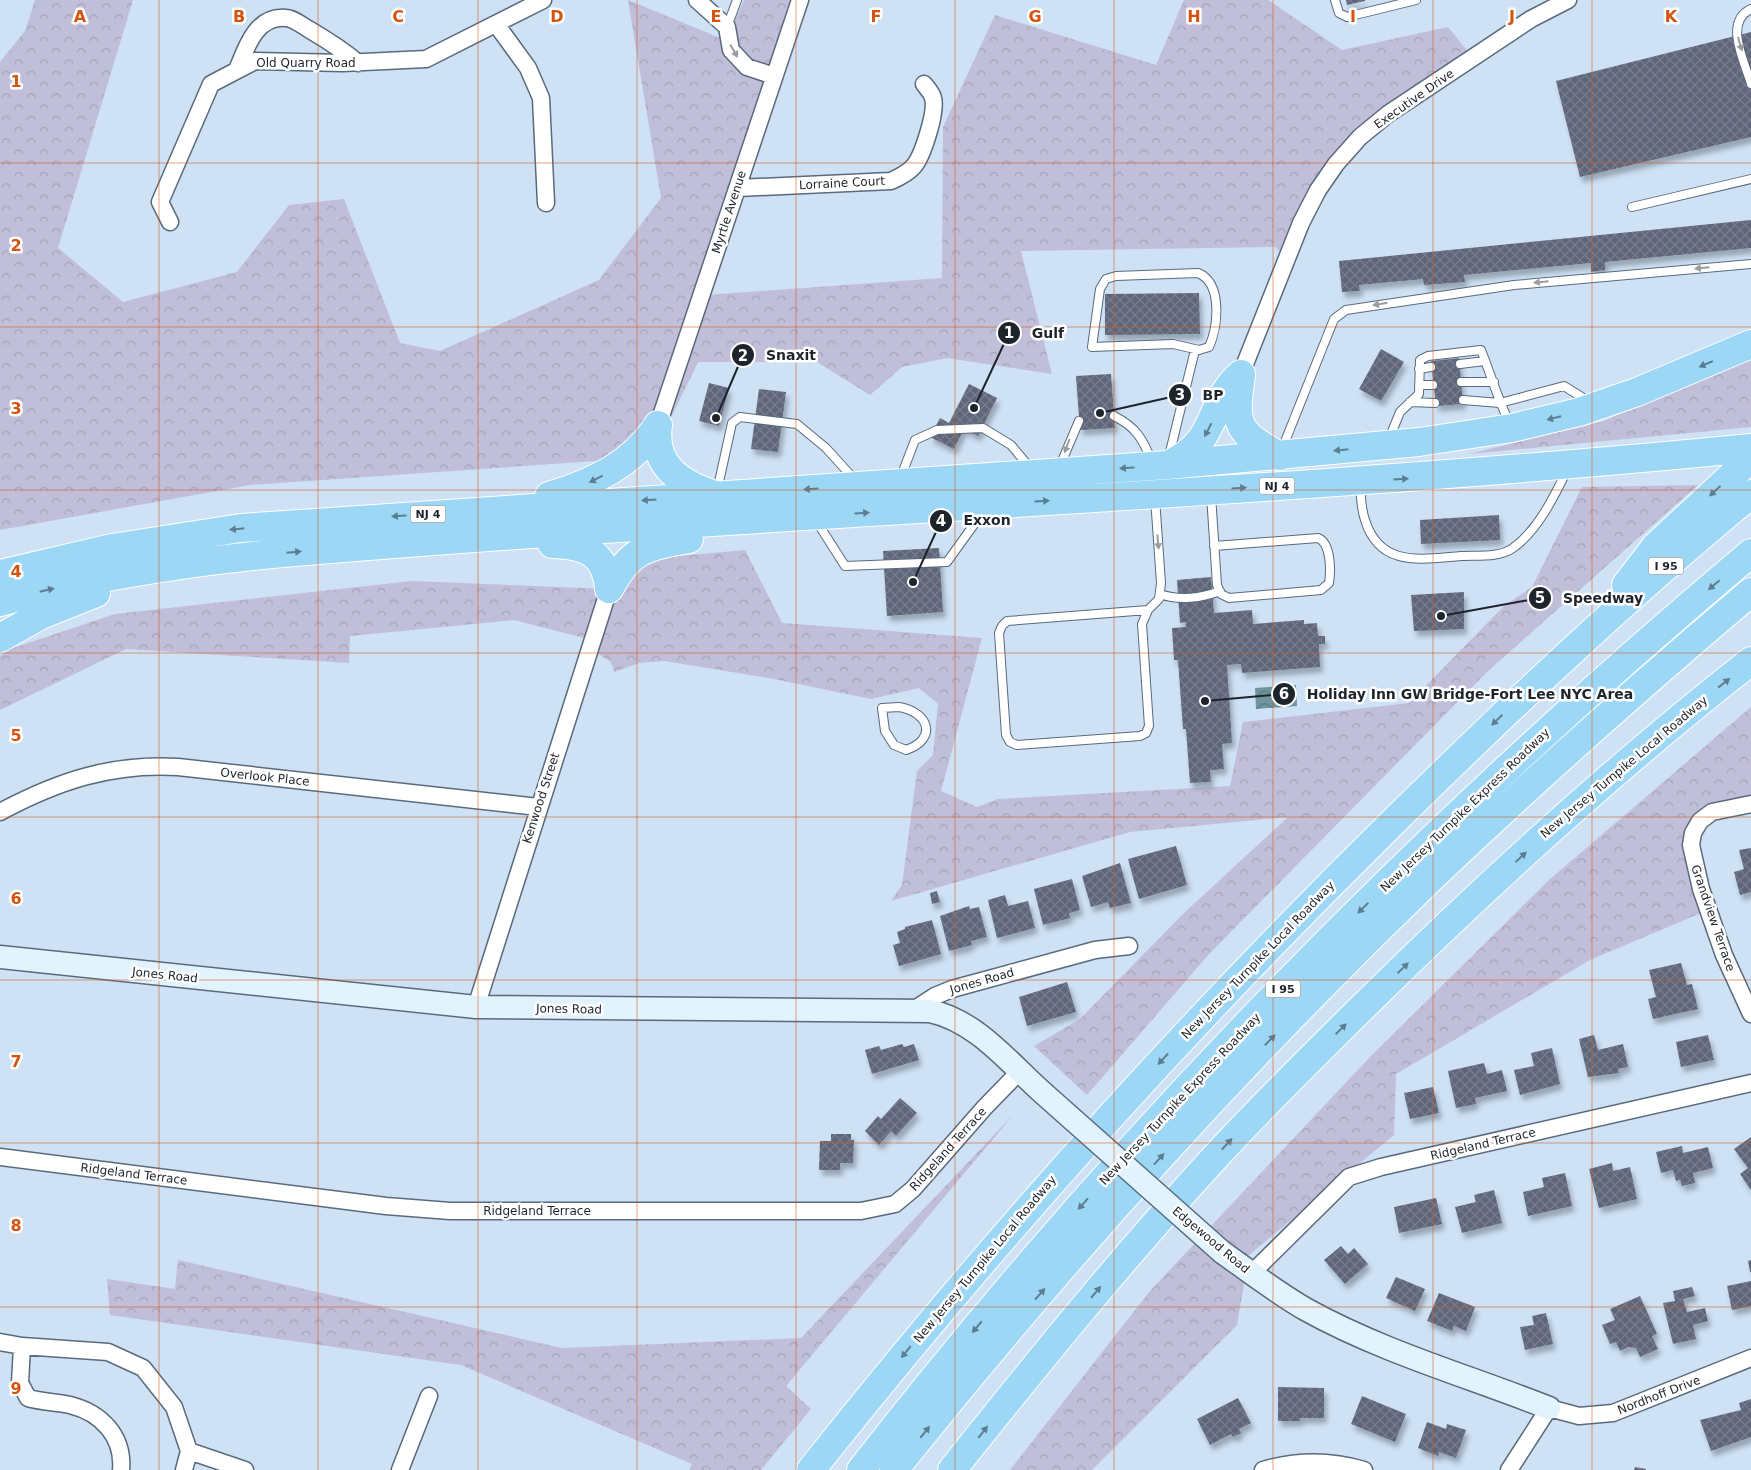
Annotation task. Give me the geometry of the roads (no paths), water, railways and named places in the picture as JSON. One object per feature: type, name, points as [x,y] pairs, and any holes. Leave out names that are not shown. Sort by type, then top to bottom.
[{"type":"highway","name":"NJ 4","points":[[0,574],[112,548],[209,532],[471,511],[1161,466],[1386,446],[1512,428],[1596,406],[1686,372],[1751,344]]},
{"type":"highway","points":[[1241,374],[1236,413],[1241,427],[1260,444],[1280,456]]},
{"type":"highway","points":[[1161,466],[1186,455],[1200,443],[1227,388],[1241,374]]},
{"type":"highway","points":[[658,425],[659,450],[667,465],[686,482],[716,495]]},
{"type":"highway","points":[[471,511],[548,496],[595,480],[634,454],[658,425]]},
{"type":"highway","points":[[1584,639],[1656,546],[1748,452]]},
{"type":"highway","name":"NJ 4","points":[[0,602],[93,580],[174,565],[272,554],[1154,493],[1360,482],[1748,452]]},
{"type":"highway","name":"New Jersey Turnpike Local Roadway","points":[[811,1470],[904,1354],[1016,1221],[1181,1040],[1350,864],[1470,746],[1584,639],[1751,494]]},
{"type":"highway","points":[[608,589],[629,559],[644,550],[804,517]]},
{"type":"highway","points":[[468,539],[578,547],[599,559],[606,574],[608,589]]},
{"type":"highway","name":"New Jersey Turnpike Express Roadway","points":[[861,1470],[945,1365],[1052,1239],[1138,1143],[1362,908],[1514,762],[1667,624],[1751,553]]},
{"type":"highway","points":[[0,638],[76,600],[174,565]]},
{"type":"highway","name":"New Jersey Turnpike Express Roadway","points":[[894,1470],[986,1357],[1090,1237],[1196,1119],[1304,1005],[1489,823],[1659,671],[1751,592]]},
{"type":"highway","name":"New Jersey Turnpike Local Roadway","points":[[952,1470],[1028,1374],[1114,1271],[1268,1101],[1413,958],[1545,834],[1661,733],[1751,661]]},
{"type":"street","name":"Old Quarry Road","points":[[170,222],[160,202],[211,84],[255,60],[358,63],[426,59],[543,0]]},
{"type":"street","points":[[696,0],[727,27],[732,50],[746,67],[774,76]]},
{"type":"street","name":"Myrtle Avenue","points":[[658,425],[800,0]]},
{"type":"street","name":"Executive Drive","points":[[1241,374],[1301,223],[1318,190],[1336,164],[1360,137],[1388,114],[1531,19],[1568,0]]},
{"type":"street","points":[[237,70],[248,43],[259,27],[273,19],[288,18],[341,48],[358,63]]},
{"type":"street","points":[[496,24],[528,68],[541,98],[546,204]]},
{"type":"street","name":"Lorraine Court","points":[[738,188],[891,181],[904,175],[914,167],[921,156],[934,107],[933,98],[924,84]]},
{"type":"street","name":"Kenwood Street","points":[[476,1007],[608,589]]},
{"type":"street","name":"Overlook Place","points":[[0,812],[28,797],[72,780],[111,770],[141,766],[178,768],[538,807]]},
{"type":"street","name":"Grandview Terrace","points":[[1751,804],[1712,812],[1700,821],[1693,833],[1691,845],[1692,858],[1724,955],[1751,1014]]},
{"type":"street","name":"Jones Road","points":[[0,957],[476,1007],[666,1010],[915,1010],[935,996],[952,989],[1095,950],[1129,946]]},
{"type":"street","name":"Edgewood Road","points":[[915,1010],[937,1012],[963,1024],[989,1043],[1019,1072],[1222,1252],[1251,1274],[1306,1310],[1360,1336],[1435,1367],[1549,1408]]},
{"type":"street","name":"Ridgeland Terrace","points":[[0,1156],[386,1206],[450,1211],[861,1211],[895,1204],[913,1189],[985,1107],[1019,1072]]},
{"type":"street","name":"Ridgeland Terrace","points":[[1251,1274],[1350,1178],[1381,1167],[1751,1084]]},
{"type":"street","points":[[0,1342],[22,1346],[108,1352],[142,1368],[174,1407],[189,1451],[184,1470]]},
{"type":"street","points":[[22,1346],[20,1383],[28,1398],[44,1403],[71,1406],[102,1419],[115,1435],[122,1460],[120,1470]]},
{"type":"street","name":"Nordhoff Drive","points":[[1549,1408],[1579,1416],[1613,1413],[1751,1358]]},
{"type":"street","points":[[400,1470],[429,1396]]},
{"type":"street","points":[[1509,1470],[1549,1408]]},
{"type":"street","points":[[189,1451],[245,1470]]},
{"type":"street","points":[[1263,1470],[1281,1465],[1309,1462],[1337,1463],[1364,1470]]},
{"type":"lane","points":[[727,27],[737,0]]},
{"type":"lane","points":[[1335,0],[1339,13],[1347,17],[1416,0]]},
{"type":"lane","points":[[1751,10],[1744,13],[1736,26],[1749,70],[1751,84]]},
{"type":"lane","points":[[1632,207],[1751,179]]},
{"type":"lane","points":[[1280,456],[1334,319],[1346,310],[1514,285],[1751,264]]},
{"type":"lane","points":[[1202,274],[1213,294],[1217,316],[1210,346],[1203,350],[1195,350],[1173,344],[1092,347],[1103,283],[1108,278],[1116,276],[1202,274]]},
{"type":"lane","points":[[1161,466],[1195,350]]},
{"type":"lane","points":[[1386,446],[1400,412],[1419,394],[1420,360],[1437,355],[1480,350],[1494,382],[1500,403],[1512,428]]},
{"type":"lane","points":[[1460,364],[1485,362]]},
{"type":"lane","points":[[1419,369],[1431,367]]},
{"type":"lane","points":[[1461,382],[1494,382]]},
{"type":"lane","points":[[1419,385],[1433,385]]},
{"type":"lane","points":[[1463,400],[1500,403],[1564,386],[1596,406]]},
{"type":"lane","points":[[1410,402],[1435,403]]},
{"type":"lane","points":[[716,495],[732,423],[740,416],[797,424],[826,448],[859,486]]},
{"type":"lane","points":[[1114,416],[1131,425],[1161,466]]},
{"type":"lane","points":[[898,483],[915,440],[937,430],[983,428],[1011,445],[1046,473],[1079,421]]},
{"type":"lane","points":[[1360,482],[1364,518],[1370,533],[1379,544],[1396,556],[1423,559],[1501,554],[1519,543],[1534,525],[1554,497],[1569,466]]},
{"type":"lane","points":[[1211,490],[1214,546],[1217,585],[1220,591],[1230,598],[1325,589],[1330,580],[1327,548],[1324,541],[1318,538],[1214,546]]},
{"type":"lane","points":[[1148,610],[1008,621],[1002,626],[999,633],[1006,735],[1010,742],[1017,745],[1036,744],[1140,736],[1146,733],[1149,726],[1142,624],[1148,610],[1159,599],[1162,583],[1154,493]]},
{"type":"lane","points":[[804,517],[844,566],[947,562],[988,505]]},
{"type":"lane","points":[[1160,594],[1171,598],[1208,596],[1220,591]]},
{"type":"lane","points":[[899,707],[918,714],[925,722],[926,734],[923,740],[915,747],[906,750],[897,748],[885,731],[882,708],[899,707]]},
{"type":"water","points":[[1296,685],[1297,706],[1256,709],[1255,688]]},
{"type":"place","name":"Gulf","points":[[974,408]]},
{"type":"place","name":"BP","points":[[1100,413]]},
{"type":"place","name":"Snaxit","points":[[716,418]]},
{"type":"place","name":"Exxon","points":[[913,582]]},
{"type":"place","name":"Speedway","points":[[1441,616]]},
{"type":"place","name":"Holiday Inn GW Bridge-Fort Lee NYC Area","points":[[1205,701]]}]
